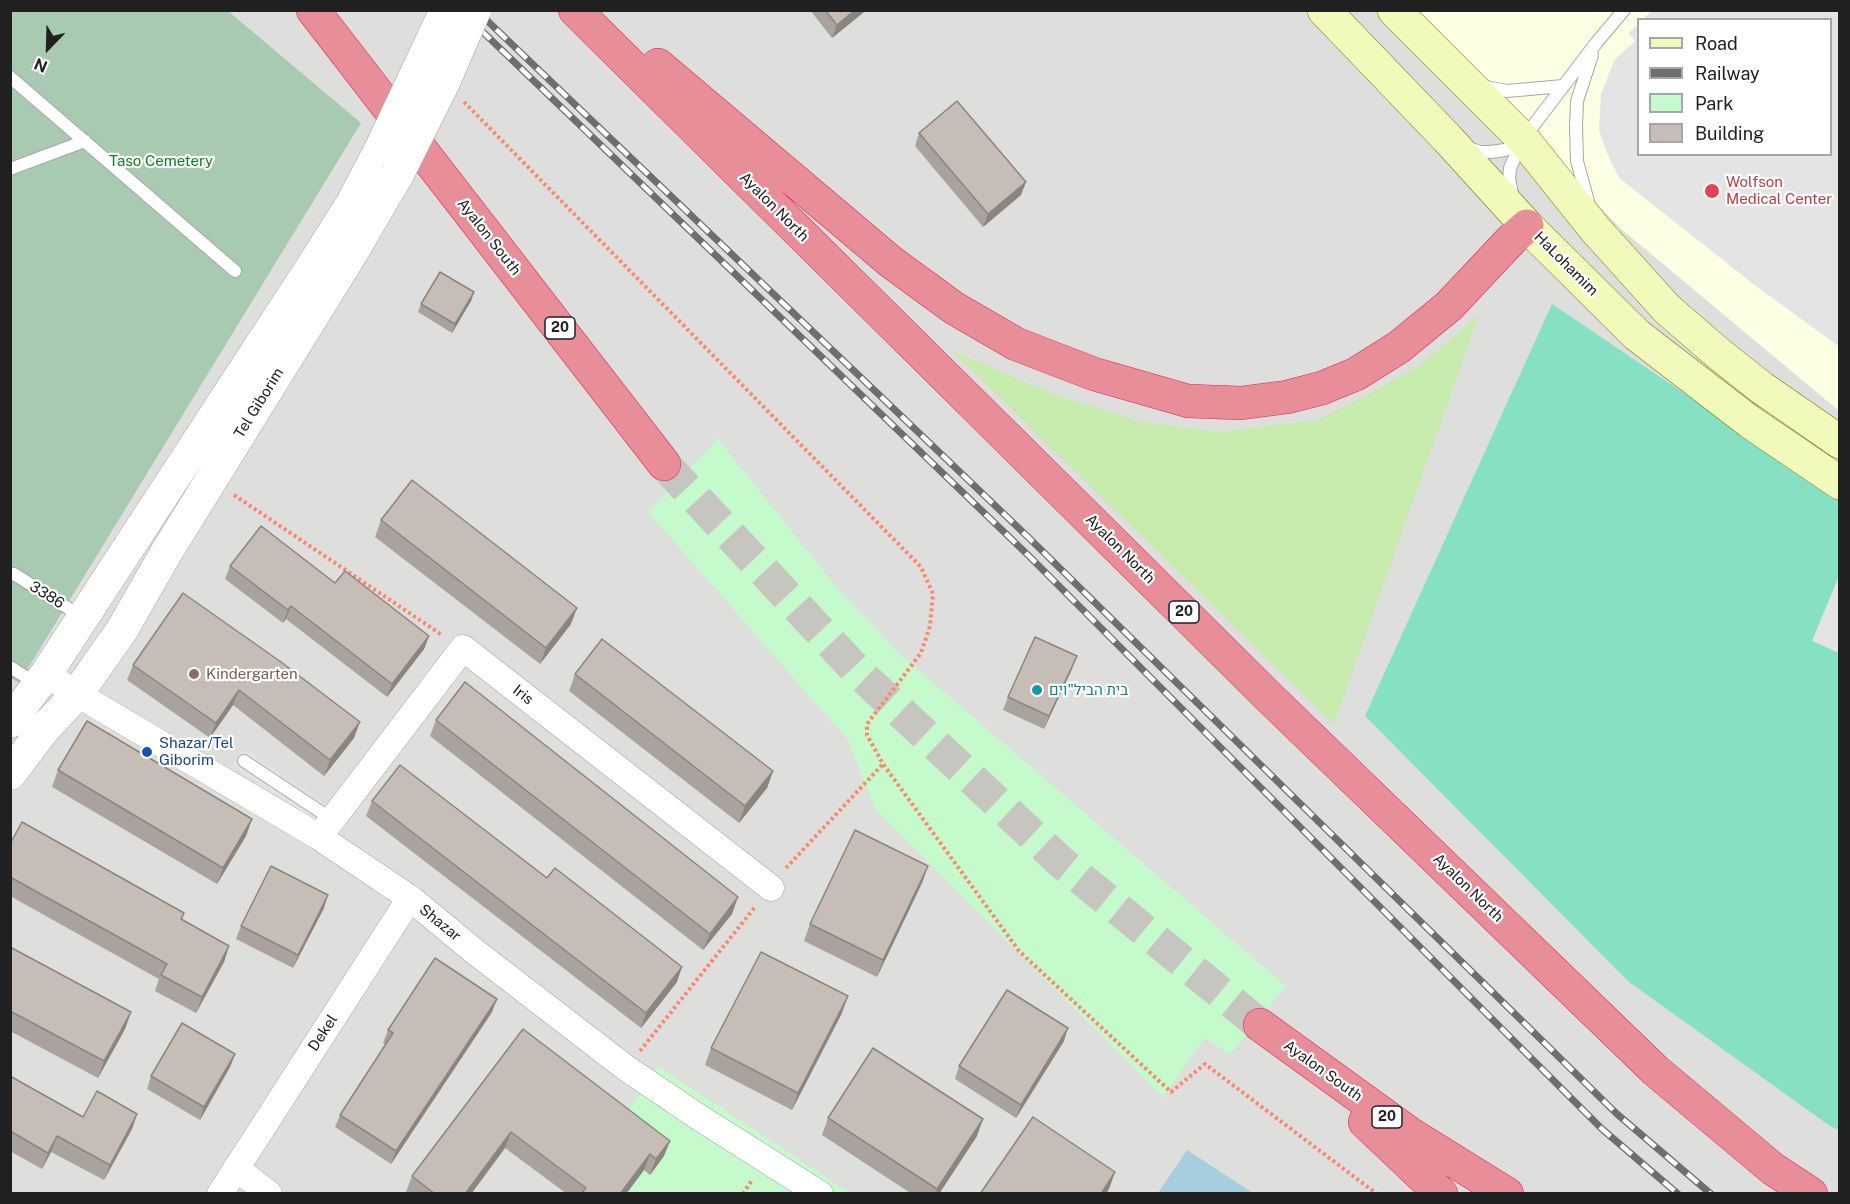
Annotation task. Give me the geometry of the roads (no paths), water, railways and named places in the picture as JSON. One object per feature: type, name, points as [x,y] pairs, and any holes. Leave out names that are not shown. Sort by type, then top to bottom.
[{"type":"highway","name":"Ayalon South","points":[[313,10],[664,464]]},
{"type":"highway","name":"Ayalon North","points":[[575,10],[1283,710],[1656,1071],[1764,1161],[1811,1194]]},
{"type":"highway","points":[[592,10],[891,262],[954,308],[1016,344],[1094,374],[1188,401],[1241,403],[1287,397],[1322,388],[1356,374],[1399,347],[1449,306],[1527,226]]},
{"type":"highway","name":"Ayalon South","points":[[1441,1194],[1266,1030],[1412,1135],[1507,1194]]},
{"type":"main road","name":"HaLohamim","points":[[1324,10],[1447,138],[1527,226],[1637,335],[1742,416],[1839,483]]},
{"type":"main road","points":[[1394,10],[1523,139],[1595,229],[1667,309],[1762,388],[1839,442]]},
{"type":"main road","points":[[1527,226],[1544,214],[1555,213],[1566,215],[1595,229]]},
{"type":"street","name":"Tel Giborim","points":[[10,774],[44,729],[77,694],[122,630],[212,479],[354,251],[446,10]]},
{"type":"street","name":"Tel Giborim","points":[[10,722],[83,618],[351,205],[389,162],[445,80],[475,10]]},
{"type":"street","name":"Iris","points":[[326,829],[463,648],[771,888]]},
{"type":"street","name":"Shazar","points":[[42,679],[77,694],[326,829],[626,1068],[820,1194]]},
{"type":"street","name":"Dekel","points":[[220,1194],[410,898]]},
{"type":"street","points":[[236,1168],[269,1194]]},
{"type":"lane","points":[[1527,226],[1511,194],[1509,179],[1510,168],[1523,139],[1624,10]]},
{"type":"lane","points":[[1595,229],[1577,161],[1576,127],[1577,101],[1597,42]]},
{"type":"lane","points":[[10,77],[235,271]]},
{"type":"lane","points":[[1463,80],[1507,91],[1563,86]]},
{"type":"lane","points":[[1447,138],[1470,149],[1491,152],[1505,150],[1523,139]]},
{"type":"lane","points":[[10,169],[85,141]]},
{"type":"lane","name":"3386","points":[[10,574],[14,574],[83,618]]},
{"type":"lane","points":[[10,667],[42,679]]},
{"type":"lane","points":[[244,761],[326,829]]},
{"type":"water","points":[[1187,1150],[1253,1193],[1158,1193]]},
{"type":"tunnel","points":[[664,464],[857,671],[1062,863],[1260,1025]]},
{"type":"railway","points":[[460,10],[1029,556],[1602,1129],[1678,1194]]},
{"type":"railway","points":[[476,10],[1028,537],[1617,1114],[1711,1194]]},
{"type":"place","name":"Wolfson Medical Center","points":[[1712,191]]},
{"type":"place","name":"Kindergarten","points":[[194,674]]},
{"type":"place","name":"בית הביל\"וים","points":[[1037,690]]},
{"type":"place","name":"Shazar/Tel Giborim","points":[[147,752]]},
{"type":"park label","name":"Taso Cemetery","points":[[161,161]]}]
